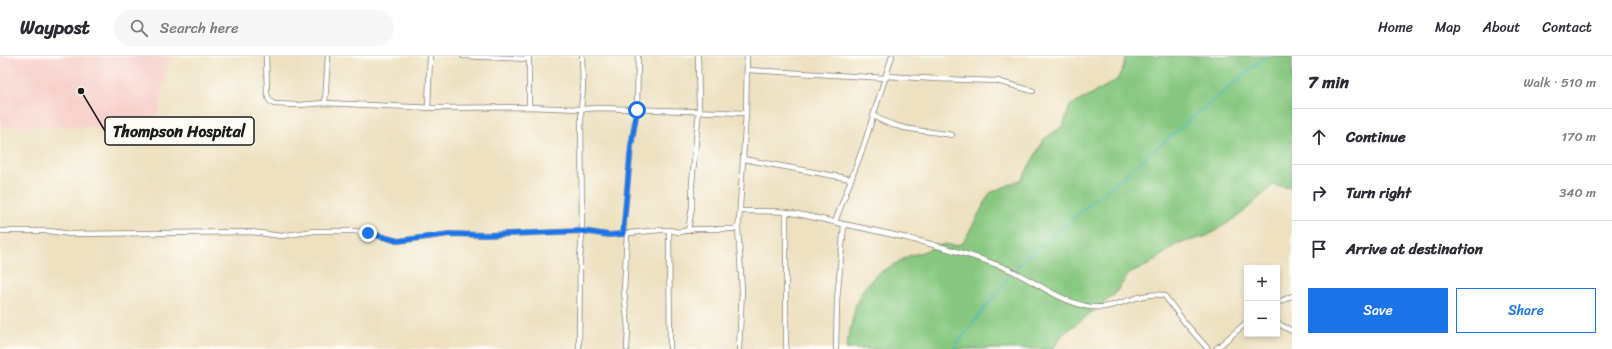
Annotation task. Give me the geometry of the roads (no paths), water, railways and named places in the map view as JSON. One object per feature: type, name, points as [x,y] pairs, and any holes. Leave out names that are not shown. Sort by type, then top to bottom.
[{"type":"street","points":[[266,56],[267,93],[269,100],[274,104],[298,105],[325,103],[428,107],[601,108],[746,112]]},
{"type":"street","points":[[325,103],[328,56]]},
{"type":"street","points":[[428,107],[430,56]]},
{"type":"street","points":[[463,56],[529,57],[528,107]]},
{"type":"street","points":[[579,349],[580,259],[582,231],[582,56]]},
{"type":"street","points":[[627,349],[628,328],[624,291],[625,234],[631,146],[637,110],[638,56]]},
{"type":"street","points":[[688,231],[692,207],[692,184],[699,110],[698,56]]},
{"type":"street","points":[[739,349],[742,290],[738,227],[746,112],[747,56]]},
{"type":"street","points":[[835,222],[874,116],[892,56]]},
{"type":"street","points":[[747,70],[997,81],[1033,91]]},
{"type":"street","points":[[874,116],[881,121],[902,129],[918,129],[952,135]]},
{"type":"street","points":[[743,159],[851,178]]},
{"type":"street","points":[[740,211],[786,212],[936,245],[1010,270],[1060,297],[1093,308],[1108,308],[1148,295],[1164,295],[1186,324],[1208,349]]},
{"type":"street","points":[[786,212],[786,349]]},
{"type":"street","points":[[836,349],[837,300],[844,224]]},
{"type":"street","points":[[0,231],[49,231],[71,234],[252,232],[281,236],[314,231],[354,231],[398,241],[449,234],[486,235],[582,231],[609,235],[669,230],[679,232],[695,229],[738,227]]},
{"type":"street","points":[[669,230],[670,349]]},
{"type":"street","points":[[1280,302],[1292,296]]},
{"type":"street","points":[[1216,349],[1244,325]]},
{"type":"street","points":[[1280,325],[1292,331]]},
{"type":"waterway","points":[[1015,270],[1024,260],[1266,56]]},
{"type":"waterway","points":[[953,349],[1012,273]]},
{"type":"place","name":"Thompson Hospital","points":[[81,91]]}]
